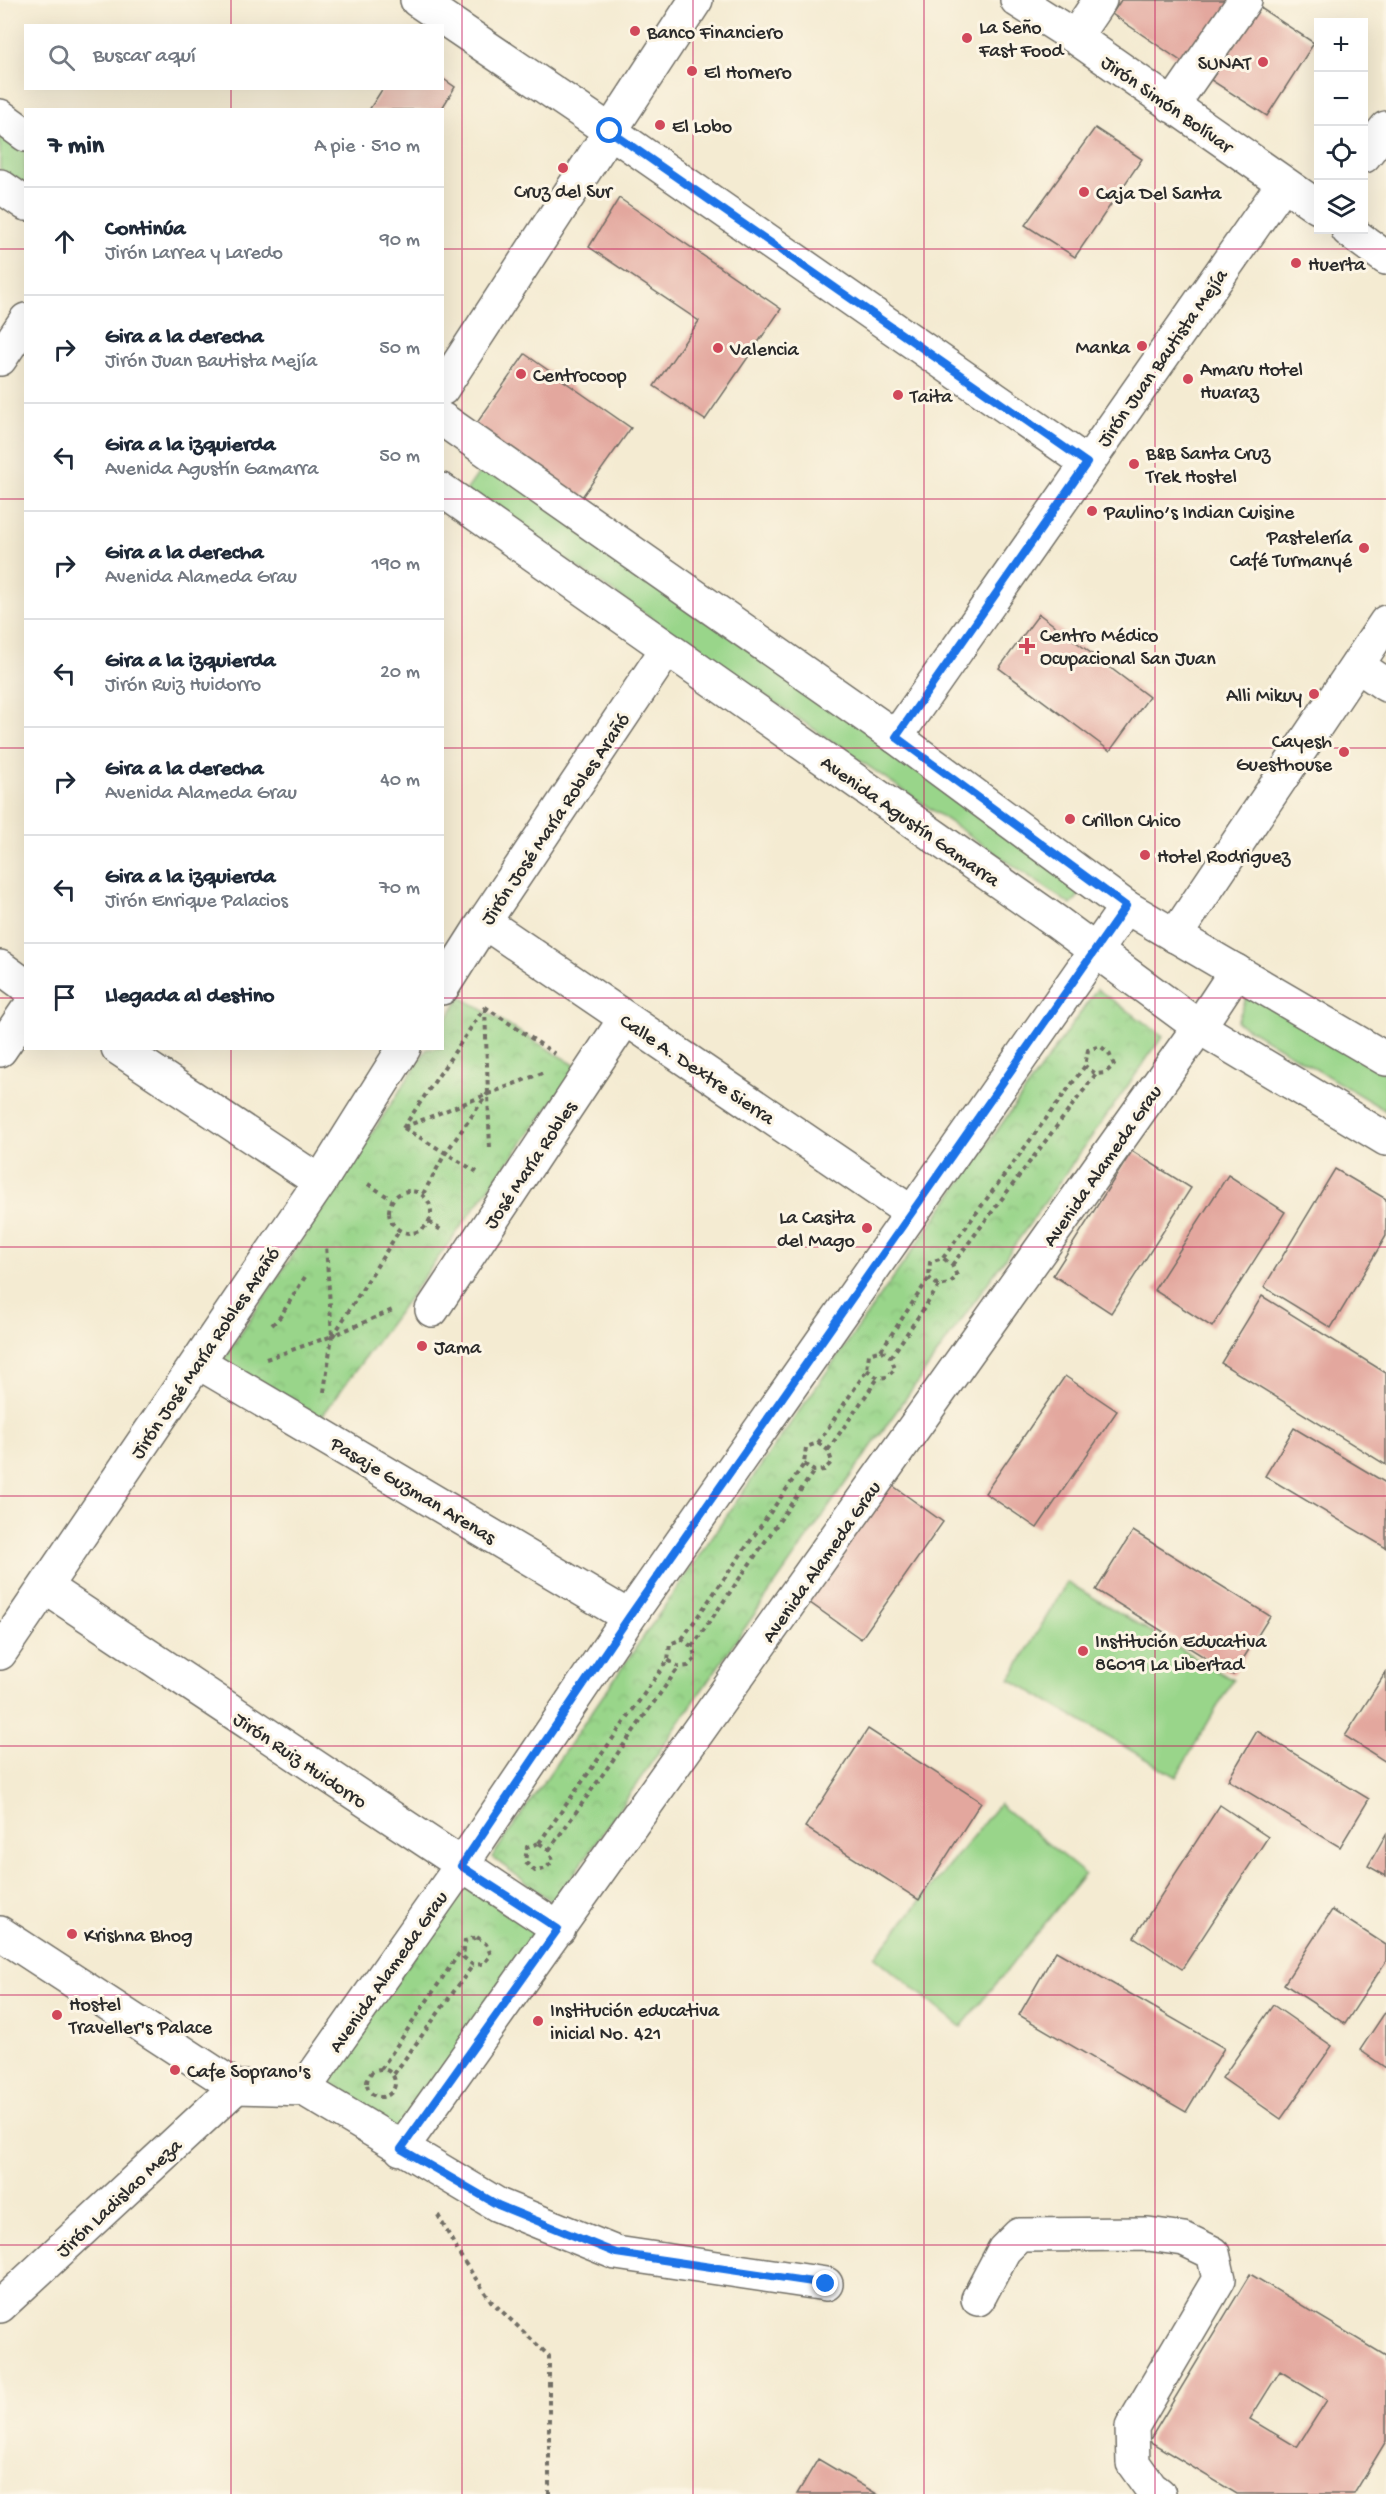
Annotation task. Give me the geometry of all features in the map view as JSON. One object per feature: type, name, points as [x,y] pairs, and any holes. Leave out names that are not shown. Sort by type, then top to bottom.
[{"type":"street","points":[[417,0],[610,131],[1087,463]]},
{"type":"street","points":[[444,386],[696,0]]},
{"type":"street","name":"Jirón Simón Bolívar","points":[[1017,0],[1075,37],[1314,204]]},
{"type":"street","points":[[1075,37],[1100,0]]},
{"type":"street","points":[[1172,106],[1245,0]]},
{"type":"street","points":[[0,116],[24,134]]},
{"type":"street","points":[[1368,151],[1386,128]]},
{"type":"street","name":"Jirón Juan Bautista Mejía","points":[[896,737],[1283,184]]},
{"type":"street","points":[[0,186],[24,203]]},
{"type":"street","points":[[1353,234],[1386,258]]},
{"type":"street","points":[[0,359],[24,323]]},
{"type":"street","points":[[444,420],[896,737],[1126,906],[1386,1059]]},
{"type":"street","name":"Avenida Agustín Gamarra","points":[[444,491],[1095,950],[1199,1027],[1386,1139]]},
{"type":"street","points":[[1175,936],[1386,622]]},
{"type":"street","name":"Jirón José María Robles Arañó","points":[[444,985],[667,649]]},
{"type":"street","points":[[1357,665],[1386,685]]},
{"type":"street","name":"Avenida Alameda Grau","points":[[304,2089],[461,1866],[629,1617],[1126,906]]},
{"type":"street","name":"Calle A. Dextre Sierra","points":[[484,922],[912,1213]]},
{"type":"street","points":[[0,967],[24,985]]},
{"type":"street","name":"Avenida Alameda Grau","points":[[401,2149],[1199,1027],[1236,971]]},
{"type":"street","points":[[0,1050],[24,1015]]},
{"type":"street","name":"José María Robles","points":[[418,1307],[625,1018]]},
{"type":"street","points":[[121,1050],[320,1182]]},
{"type":"street","name":"Jirón José María Robles Arañó","points":[[0,1653],[45,1587],[209,1368],[320,1182],[403,1050]]},
{"type":"street","name":"Pasaje Guzman Arenas","points":[[209,1368],[629,1617]]},
{"type":"street","name":"Jirón Ruiz Huidorro","points":[[45,1587],[558,1929]]},
{"type":"street","points":[[0,1933],[236,2087],[304,2089],[498,2205],[616,2253],[826,2284]]},
{"type":"street","name":"Jirón Ladislao Meza","points":[[0,2306],[236,2087]]},
{"type":"street","points":[[978,2299],[1004,2250],[1018,2235],[1148,2234],[1184,2239],[1213,2253],[1219,2279],[1132,2427],[1133,2463],[1151,2488],[1159,2494]]},
{"type":"path","points":[[490,1159],[485,1007],[559,1057]]},
{"type":"path","points":[[539,1843],[549,1850],[553,1861],[545,1869],[536,1871],[525,1862],[524,1855],[527,1847],[539,1843],[668,1660],[670,1644],[682,1640],[804,1464],[806,1447],[818,1443],[867,1370],[869,1354],[881,1350],[928,1278],[930,1262],[942,1258],[1085,1066],[1088,1050],[1100,1046],[1109,1053],[1114,1065],[1105,1073],[1096,1074],[1085,1066]]},
{"type":"path","points":[[482,1175],[403,1127],[548,1071]]},
{"type":"path","points":[[952,1265],[1096,1074]]},
{"type":"path","points":[[423,1194],[445,1154],[488,1093]]},
{"type":"path","points":[[368,1184],[391,1199]]},
{"type":"path","points":[[412,1190],[423,1194],[429,1202],[431,1212],[429,1222],[421,1231],[410,1234],[399,1231],[390,1223],[388,1211],[391,1199],[400,1192],[412,1190]]},
{"type":"path","points":[[332,1336],[399,1231]]},
{"type":"path","points":[[318,1431],[332,1336],[326,1245]]},
{"type":"path","points":[[891,1357],[939,1286],[949,1284],[957,1276],[952,1265],[942,1258]]},
{"type":"path","points":[[928,1278],[939,1286]]},
{"type":"path","points":[[209,1368],[332,1336],[418,1307]]},
{"type":"path","points":[[867,1370],[878,1378],[887,1377],[895,1369],[891,1357],[881,1350]]},
{"type":"path","points":[[828,1450],[878,1378]]},
{"type":"path","points":[[804,1464],[814,1471],[824,1470],[832,1462],[828,1450],[818,1443]]},
{"type":"path","points":[[692,1647],[814,1471]]},
{"type":"path","points":[[668,1660],[679,1667],[688,1666],[696,1658],[692,1647],[682,1640]]},
{"type":"path","points":[[549,1850],[679,1667]]},
{"type":"path","points":[[462,1949],[463,1957],[473,1965],[483,1964],[491,1955],[486,1944],[477,1937],[465,1941],[462,1949],[381,2069],[369,2073],[367,2089],[378,2097],[388,2096],[396,2088],[394,2074],[473,1965]]},
{"type":"path","points":[[381,2069],[394,2074]]},
{"type":"path","points":[[461,2257],[491,2301],[549,2356],[549,2494]]},
{"type":"green space","points":[[0,134],[24,150],[24,185],[0,169]]},
{"type":"green space","points":[[487,461],[1088,885],[1071,905],[466,491]]},
{"type":"green space","points":[[1097,989],[1163,1036],[842,1488],[554,1903],[492,1857],[776,1444]]},
{"type":"green space","points":[[1250,989],[1386,1074],[1386,1111],[1237,1022]]},
{"type":"green space","points":[[461,997],[578,1067],[317,1423],[219,1367],[426,1050],[444,1050],[444,1022]]},
{"type":"green space","points":[[1067,1582],[1233,1680],[1176,1777],[1010,1679]]},
{"type":"green space","points":[[999,1804],[1085,1874],[961,2027],[875,1957]]},
{"type":"green space","points":[[467,1883],[540,1927],[401,2138],[321,2085]]},
{"type":"building","points":[[1121,0],[1237,0],[1191,68],[1112,14]]},
{"type":"building","name":"SUNAT","points":[[1259,7],[1314,43],[1267,116],[1211,80]]},
{"type":"building","points":[[444,79],[455,87],[442,108],[370,108],[382,90],[444,90]]},
{"type":"building","name":"Caja Del Santa","points":[[1095,128],[1142,159],[1075,257],[1025,225]]},
{"type":"building","points":[[619,198],[781,309],[705,420],[654,386],[699,321],[589,247]]},
{"type":"building","points":[[525,354],[631,428],[577,504],[472,430]]},
{"type":"building","points":[[1039,614],[1149,697],[1110,751],[999,668]]},
{"type":"building","points":[[1132,1151],[1191,1188],[1111,1313],[1053,1275]]},
{"type":"building","points":[[1335,1169],[1386,1199],[1386,1236],[1331,1328],[1264,1287]]},
{"type":"building","points":[[1228,1175],[1285,1212],[1212,1327],[1154,1290]]},
{"type":"building","points":[[1262,1296],[1386,1373],[1386,1465],[1221,1363]]},
{"type":"building","points":[[1065,1376],[1117,1411],[1037,1528],[985,1493]]},
{"type":"building","points":[[1294,1428],[1386,1483],[1386,1548],[1265,1476]]},
{"type":"building","points":[[889,1483],[943,1522],[861,1639],[806,1600]]},
{"type":"building","points":[[1133,1531],[1270,1616],[1233,1675],[1096,1590]]},
{"type":"building","points":[[1386,1672],[1386,1762],[1345,1736]]},
{"type":"building","points":[[868,1729],[981,1802],[919,1900],[805,1827]]},
{"type":"building","points":[[1257,1731],[1369,1799],[1340,1847],[1228,1780]]},
{"type":"building","points":[[1220,1805],[1268,1837],[1182,1969],[1134,1937]]},
{"type":"building","points":[[1386,1834],[1386,1876],[1368,1866]]},
{"type":"building","points":[[1332,1910],[1386,1945],[1386,1961],[1345,2024],[1284,1984]]},
{"type":"building","points":[[1056,1951],[1224,2048],[1186,2112],[1019,2015]]},
{"type":"building","points":[[1273,2005],[1332,2046],[1281,2119],[1222,2078]]},
{"type":"building","points":[[1386,2011],[1386,2068],[1360,2050]]},
{"type":"building","points":[[1250,2274],[1386,2356],[1386,2441],[1354,2494],[1237,2494],[1149,2441]],"holes":[[[1280,2371],[1327,2400],[1297,2447],[1250,2419]]]},
{"type":"building","points":[[818,2459],[877,2494],[797,2494]]},
{"type":"place","name":"Banco Financiero","points":[[635,31]]},
{"type":"place","name":"La Seño Fast Food","points":[[967,38]]},
{"type":"place","name":"SUNAT","points":[[1263,62]]},
{"type":"place","name":"El Hornero","points":[[692,71]]},
{"type":"place","name":"El Lobo","points":[[660,125]]},
{"type":"place","name":"Cruz del Sur","points":[[563,168]]},
{"type":"place","name":"Caja Del Santa","points":[[1084,192]]},
{"type":"place","name":"Huerta","points":[[1296,263]]},
{"type":"place","name":"Manka","points":[[1142,346]]},
{"type":"place","name":"Valencia","points":[[718,348]]},
{"type":"place","name":"Centrocoop","points":[[521,374]]},
{"type":"place","name":"Amaru Hotel Huaraz","points":[[1188,379]]},
{"type":"place","name":"Taita","points":[[898,395]]},
{"type":"place","name":"B&B Santa Cruz Trek Hostel","points":[[1134,464]]},
{"type":"place","name":"Paulino’s Indian Cuisine","points":[[1092,511]]},
{"type":"place","name":"Pastelería Café Turmanyé","points":[[1364,548]]},
{"type":"place","name":"Centro Médico Ocupacional San Juan","points":[[1027,646]]},
{"type":"place","name":"Alli Mikuy","points":[[1314,694]]},
{"type":"place","name":"Cayesh Guesthouse","points":[[1344,752]]},
{"type":"place","name":"Crillon Chico","points":[[1070,819]]},
{"type":"place","name":"Hotel Rodriguez","points":[[1145,855]]},
{"type":"place","name":"La Casita del Mago","points":[[867,1228]]},
{"type":"place","name":"Jama","points":[[422,1346]]},
{"type":"place","name":"Institución Educativa 86019 La Libertad","points":[[1083,1651]]},
{"type":"place","name":"Krishna Bhog","points":[[72,1934]]},
{"type":"place","name":"Hostel Traveller's Palace","points":[[57,2015]]},
{"type":"place","name":"Institución educativa inicial No. 421","points":[[538,2021]]},
{"type":"place","name":"Cafe Soprano's","points":[[175,2070]]},
{"type":"route","points":[[610,131],[1087,463],[896,737],[1126,906],[629,1617],[461,1866],[558,1929],[401,2149],[498,2205],[616,2253],[826,2284]]}]
